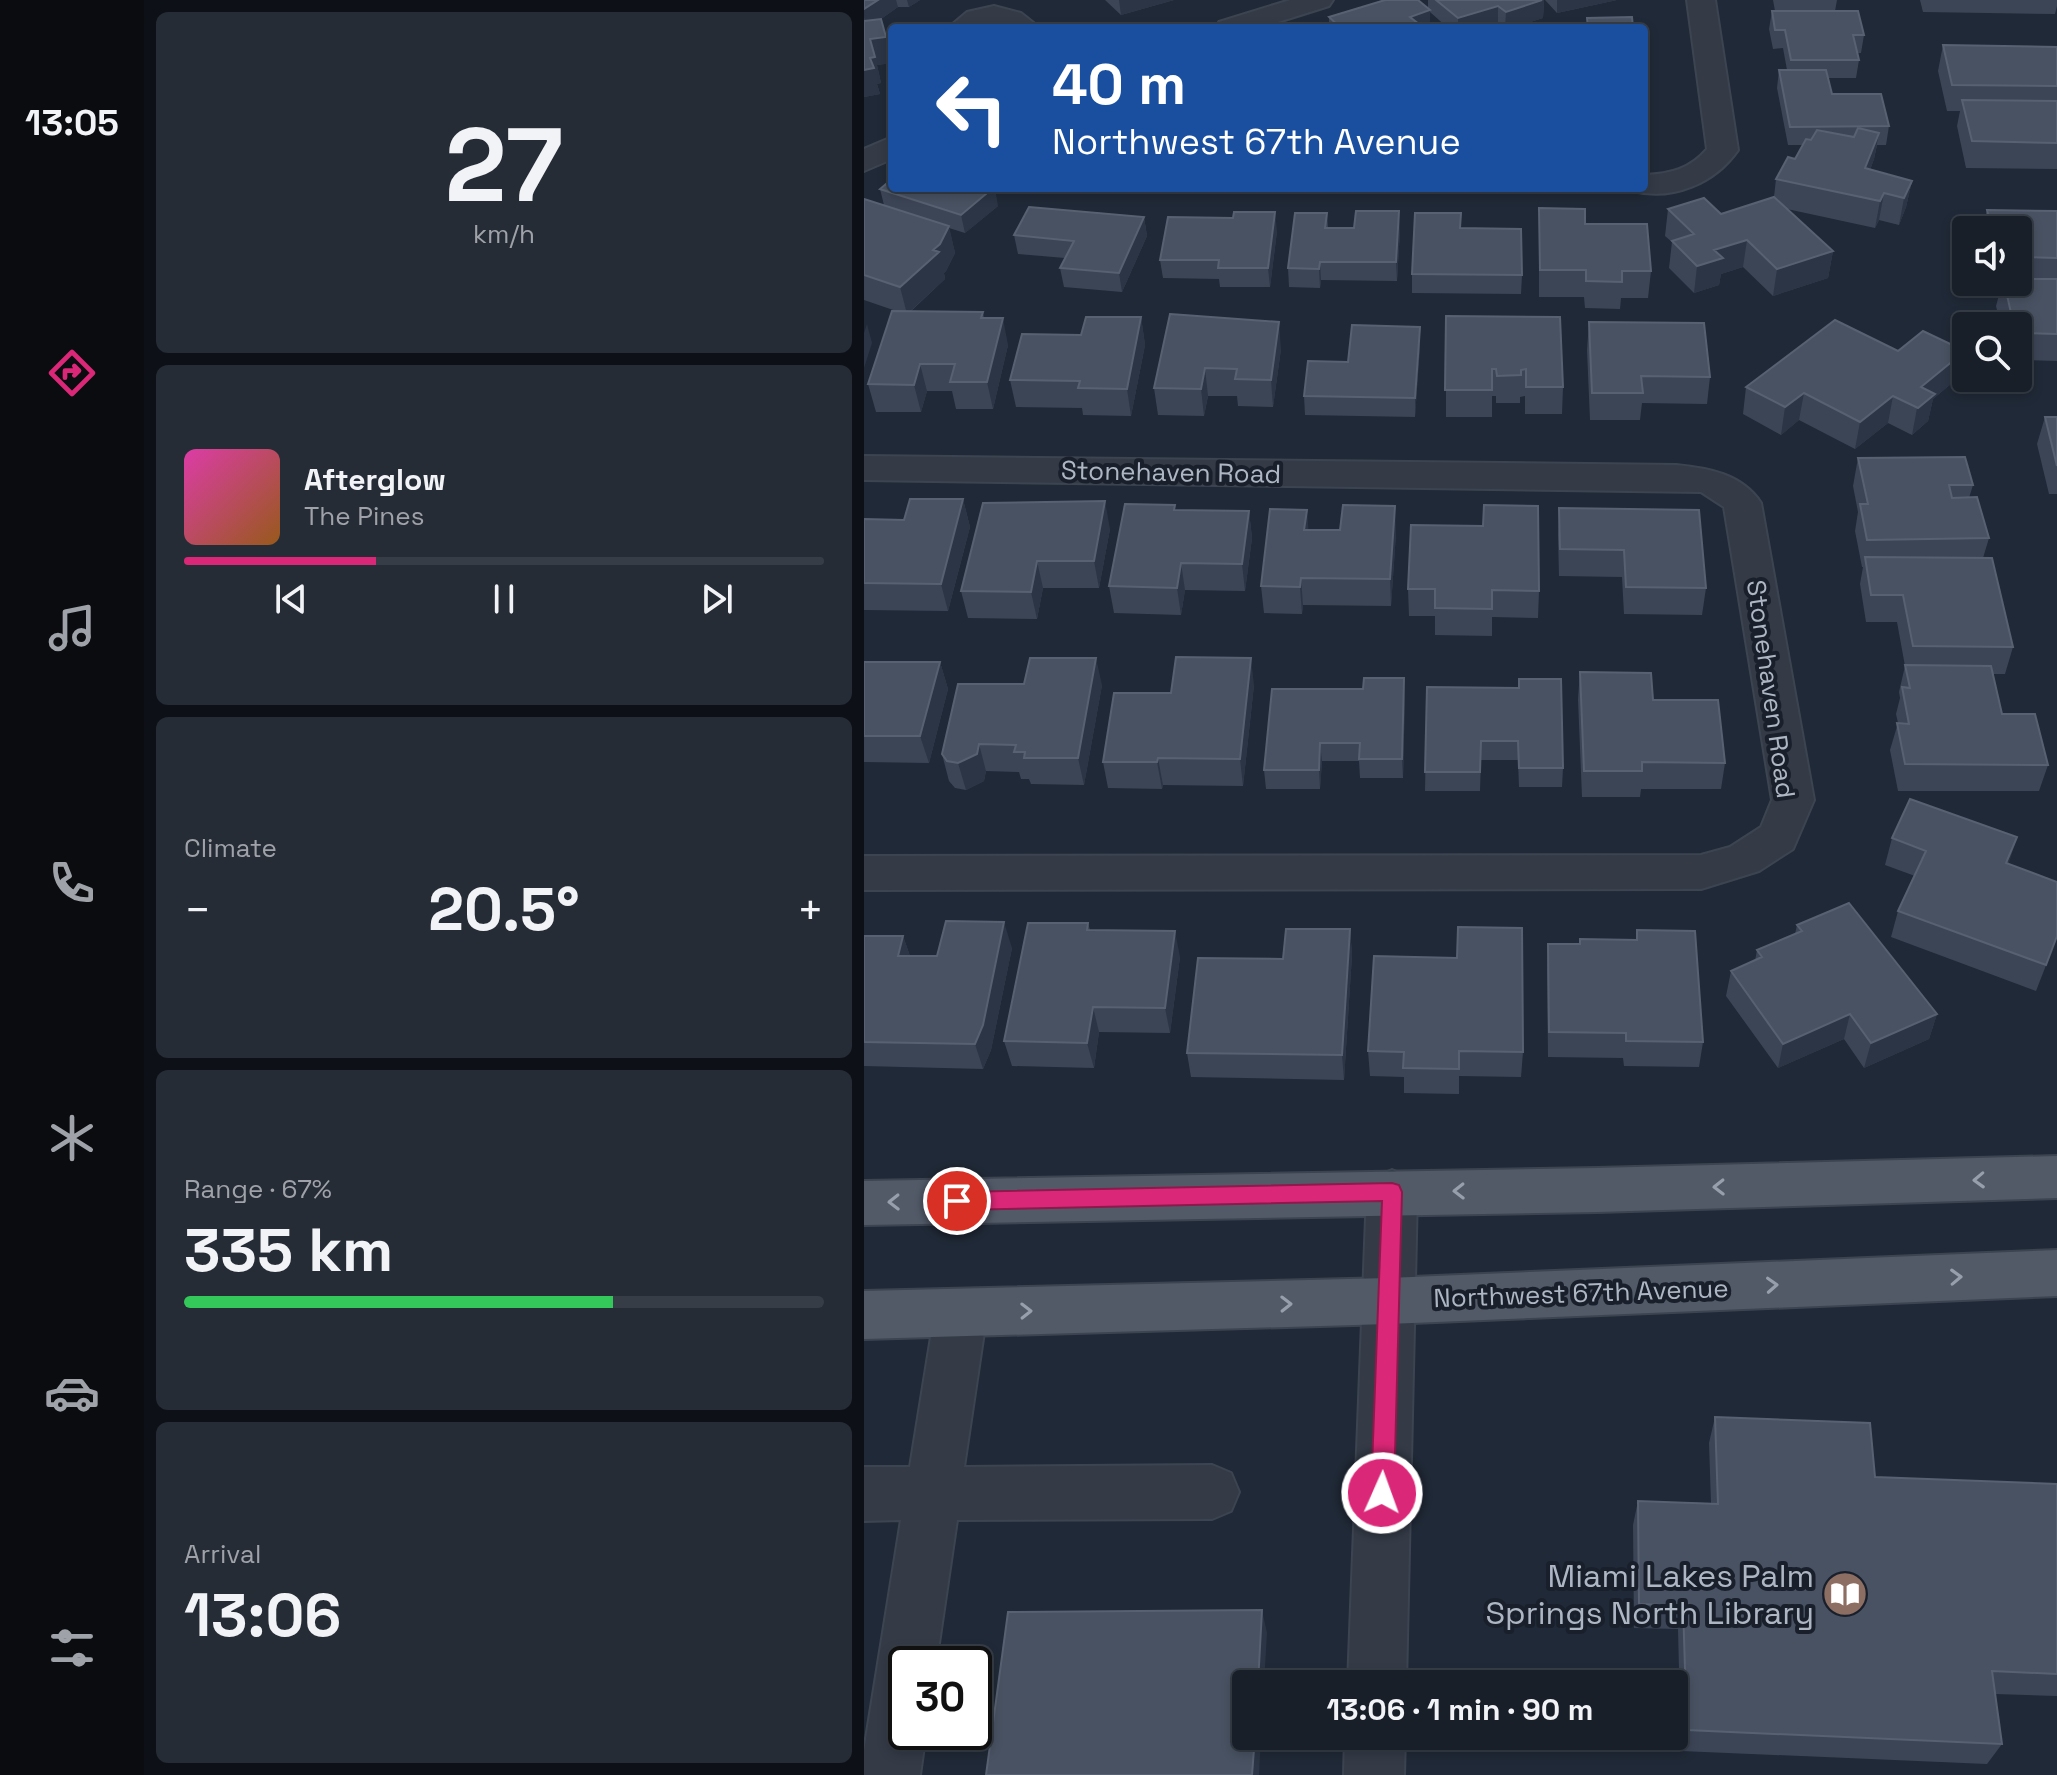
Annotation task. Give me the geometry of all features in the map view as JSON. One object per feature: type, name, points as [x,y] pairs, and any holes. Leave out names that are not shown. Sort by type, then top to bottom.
[{"type":"main road","points":[[864,1203],[2057,1177]]},
{"type":"main road","name":"Northwest 67th Avenue","points":[[864,1315],[1388,1301],[2057,1273]]},
{"type":"street","points":[[1242,24],[1319,0]]},
{"type":"street","points":[[1648,184],[1682,181],[1703,173],[1723,150],[1701,0]]},
{"type":"street","points":[[968,24],[978,17],[992,15],[1007,16],[1020,24]]},
{"type":"street","points":[[864,162],[888,148]]},
{"type":"street","name":"Stonehaven Road","points":[[864,468],[1676,477],[1703,479],[1728,487],[1742,503],[1793,800],[1778,837],[1744,859],[1701,872],[864,873]]},
{"type":"street","points":[[1377,1670],[1392,1192]]},
{"type":"street","points":[[910,1646],[961,1312]]},
{"type":"street","points":[[864,1494],[1212,1492]]},
{"type":"street","points":[[890,1775],[894,1750]]},
{"type":"street","points":[[1374,1775],[1375,1750]]},
{"type":"building","points":[[864,0],[878,0],[864,9]]},
{"type":"building","points":[[1385,0],[1418,0],[1430,10],[1410,17],[1419,24],[1337,24],[1329,17]]},
{"type":"building","points":[[1436,0],[1542,0],[1506,12],[1498,6],[1458,18]]},
{"type":"building","points":[[1772,11],[1858,11],[1864,35],[1853,35],[1859,60],[1791,60],[1785,30],[1775,30]]},
{"type":"building","points":[[1632,17],[1633,24],[1588,24],[1587,18]]},
{"type":"building","points":[[881,19],[886,37],[870,39],[875,57],[870,58],[874,68],[864,70],[864,21]]},
{"type":"building","points":[[1943,45],[2057,47],[2057,86],[1952,85]]},
{"type":"building","points":[[1779,70],[1826,70],[1832,94],[1881,94],[1889,126],[1790,127]]},
{"type":"building","points":[[1962,100],[2057,101],[2057,143],[1972,141]]},
{"type":"building","points":[[1858,128],[1879,133],[1865,168],[1912,181],[1904,198],[1884,193],[1880,201],[1776,179],[1788,157],[1795,159],[1806,139],[1811,140],[1817,130],[1854,137]]},
{"type":"building","points":[[889,192],[988,192],[961,215]]},
{"type":"building","points":[[1774,197],[1833,251],[1777,269],[1747,240],[1714,250],[1723,258],[1697,266],[1672,241],[1694,234],[1668,209],[1704,198],[1721,214]]},
{"type":"building","points":[[864,199],[949,226],[940,244],[933,250],[939,252],[900,287],[864,275]]},
{"type":"building","points":[[1029,207],[1144,217],[1119,273],[1060,268],[1074,241],[1014,235]]},
{"type":"building","points":[[1539,208],[1585,209],[1585,224],[1647,224],[1651,271],[1622,271],[1622,282],[1586,281],[1586,270],[1540,270]]},
{"type":"building","points":[[1987,210],[2057,211],[2057,258],[2032,257],[2032,216],[1988,216]]},
{"type":"building","points":[[1356,211],[1399,211],[1396,262],[1320,262],[1319,269],[1288,268],[1295,213],[1327,213],[1325,228],[1354,228]]},
{"type":"building","points":[[1234,212],[1275,212],[1268,268],[1218,268],[1219,260],[1160,260],[1168,217],[1233,218]]},
{"type":"building","points":[[1415,213],[1461,213],[1460,228],[1521,229],[1522,275],[1412,274]]},
{"type":"building","points":[[2032,279],[2057,279],[2057,334],[2032,333],[2032,312],[2011,312],[2007,296],[2032,296]]},
{"type":"building","points":[[892,311],[983,312],[981,318],[1003,318],[987,382],[950,382],[955,364],[920,364],[914,385],[868,384]]},
{"type":"building","points":[[1170,314],[1279,322],[1271,380],[1235,379],[1237,369],[1205,368],[1201,389],[1154,388]]},
{"type":"building","points":[[1446,316],[1560,317],[1563,387],[1526,387],[1526,369],[1521,370],[1521,375],[1497,376],[1496,369],[1492,369],[1492,390],[1445,390]]},
{"type":"building","points":[[1086,317],[1141,317],[1127,389],[1078,388],[1080,381],[1010,380],[1022,334],[1081,335]]},
{"type":"building","points":[[1835,320],[1898,351],[1923,331],[1952,345],[1952,362],[1921,387],[1935,394],[1918,408],[1893,396],[1860,422],[1804,393],[1785,407],[1746,387]]},
{"type":"building","points":[[1589,322],[1704,323],[1710,377],[1641,376],[1643,393],[1592,393]]},
{"type":"building","points":[[1352,325],[1420,327],[1415,398],[1304,396],[1308,361],[1348,362]]},
{"type":"building","points":[[2045,417],[2057,417],[2057,466]]},
{"type":"building","points":[[1965,457],[1973,485],[1949,485],[1952,498],[1977,497],[1989,538],[1867,540],[1860,504],[1868,504],[1858,458]]},
{"type":"building","points":[[910,499],[963,499],[941,584],[864,583],[864,519],[904,520]]},
{"type":"building","points":[[1105,501],[1094,561],[1037,561],[1031,592],[961,591],[983,503]]},
{"type":"building","points":[[1125,504],[1175,505],[1174,510],[1249,511],[1242,564],[1181,563],[1177,588],[1109,586]]},
{"type":"building","points":[[1343,505],[1395,506],[1390,579],[1301,578],[1300,587],[1261,586],[1270,509],[1307,510],[1304,530],[1340,530]]},
{"type":"building","points":[[1484,505],[1538,506],[1539,591],[1492,590],[1492,609],[1435,608],[1435,589],[1408,589],[1411,525],[1483,526]]},
{"type":"building","points":[[1559,508],[1699,510],[1706,588],[1626,587],[1624,550],[1560,549]]},
{"type":"building","points":[[1865,557],[1992,558],[2013,647],[1913,646],[1903,595],[1871,595]]},
{"type":"building","points":[[1176,657],[1251,658],[1240,759],[1158,758],[1157,762],[1103,762],[1114,693],[1171,693]]},
{"type":"building","points":[[1030,658],[1096,658],[1078,758],[1024,758],[1025,752],[1014,752],[1016,745],[979,744],[977,754],[958,763],[947,761],[942,754],[958,684],[1024,684]]},
{"type":"building","points":[[864,662],[940,662],[920,736],[864,736]]},
{"type":"building","points":[[1905,665],[1991,666],[2002,714],[2035,714],[2048,765],[1905,764],[1897,723],[1909,724],[1902,687],[1910,688]]},
{"type":"building","points":[[1580,672],[1651,673],[1653,700],[1718,700],[1725,763],[1642,762],[1642,771],[1584,771]]},
{"type":"building","points":[[1364,678],[1404,678],[1402,759],[1359,759],[1360,743],[1320,743],[1319,770],[1264,770],[1272,689],[1363,689]]},
{"type":"building","points":[[1519,679],[1561,679],[1563,768],[1519,768],[1518,741],[1481,741],[1480,772],[1425,772],[1427,687],[1519,688]]},
{"type":"building","points":[[1910,799],[2017,837],[2006,863],[2057,882],[2057,936],[2046,965],[1898,911],[1926,851],[1892,838]]},
{"type":"building","points":[[1849,903],[1937,1014],[1871,1043],[1850,1014],[1783,1044],[1731,971],[1762,957],[1757,950],[1802,931],[1797,925]]},
{"type":"building","points":[[946,921],[1004,922],[983,1025],[975,1044],[864,1042],[864,936],[903,936],[898,956],[937,956]]},
{"type":"building","points":[[1028,923],[1088,923],[1087,930],[1175,931],[1165,1008],[1093,1007],[1087,1043],[1004,1041]]},
{"type":"building","points":[[1458,927],[1522,928],[1523,1052],[1459,1051],[1459,1069],[1403,1068],[1404,1052],[1368,1051],[1374,956],[1457,958]]},
{"type":"building","points":[[1286,929],[1350,929],[1342,1055],[1187,1053],[1198,958],[1283,959]]},
{"type":"building","points":[[1637,930],[1695,931],[1703,1042],[1626,1041],[1626,1033],[1549,1032],[1548,944],[1580,944],[1580,939],[1637,940]]},
{"type":"building","name":"Miami Lakes Palm Springs North Library","points":[[1715,1417],[1870,1423],[1875,1477],[2057,1484],[2057,1674],[1992,1671],[2002,1744],[1688,1730],[1688,1670],[1685,1670],[1683,1606],[1639,1604],[1638,1501],[1718,1504]]},
{"type":"building","points":[[1262,1610],[1259,1670],[1232,1670],[1232,1750],[1254,1750],[1252,1775],[986,1775],[989,1750],[992,1750],[1008,1612]]},
{"type":"place","name":"Miami Lakes Palm Springs North Library","points":[[1845,1594]]},
{"type":"route","points":[[957,1201],[1392,1192],[1382,1493]]}]
